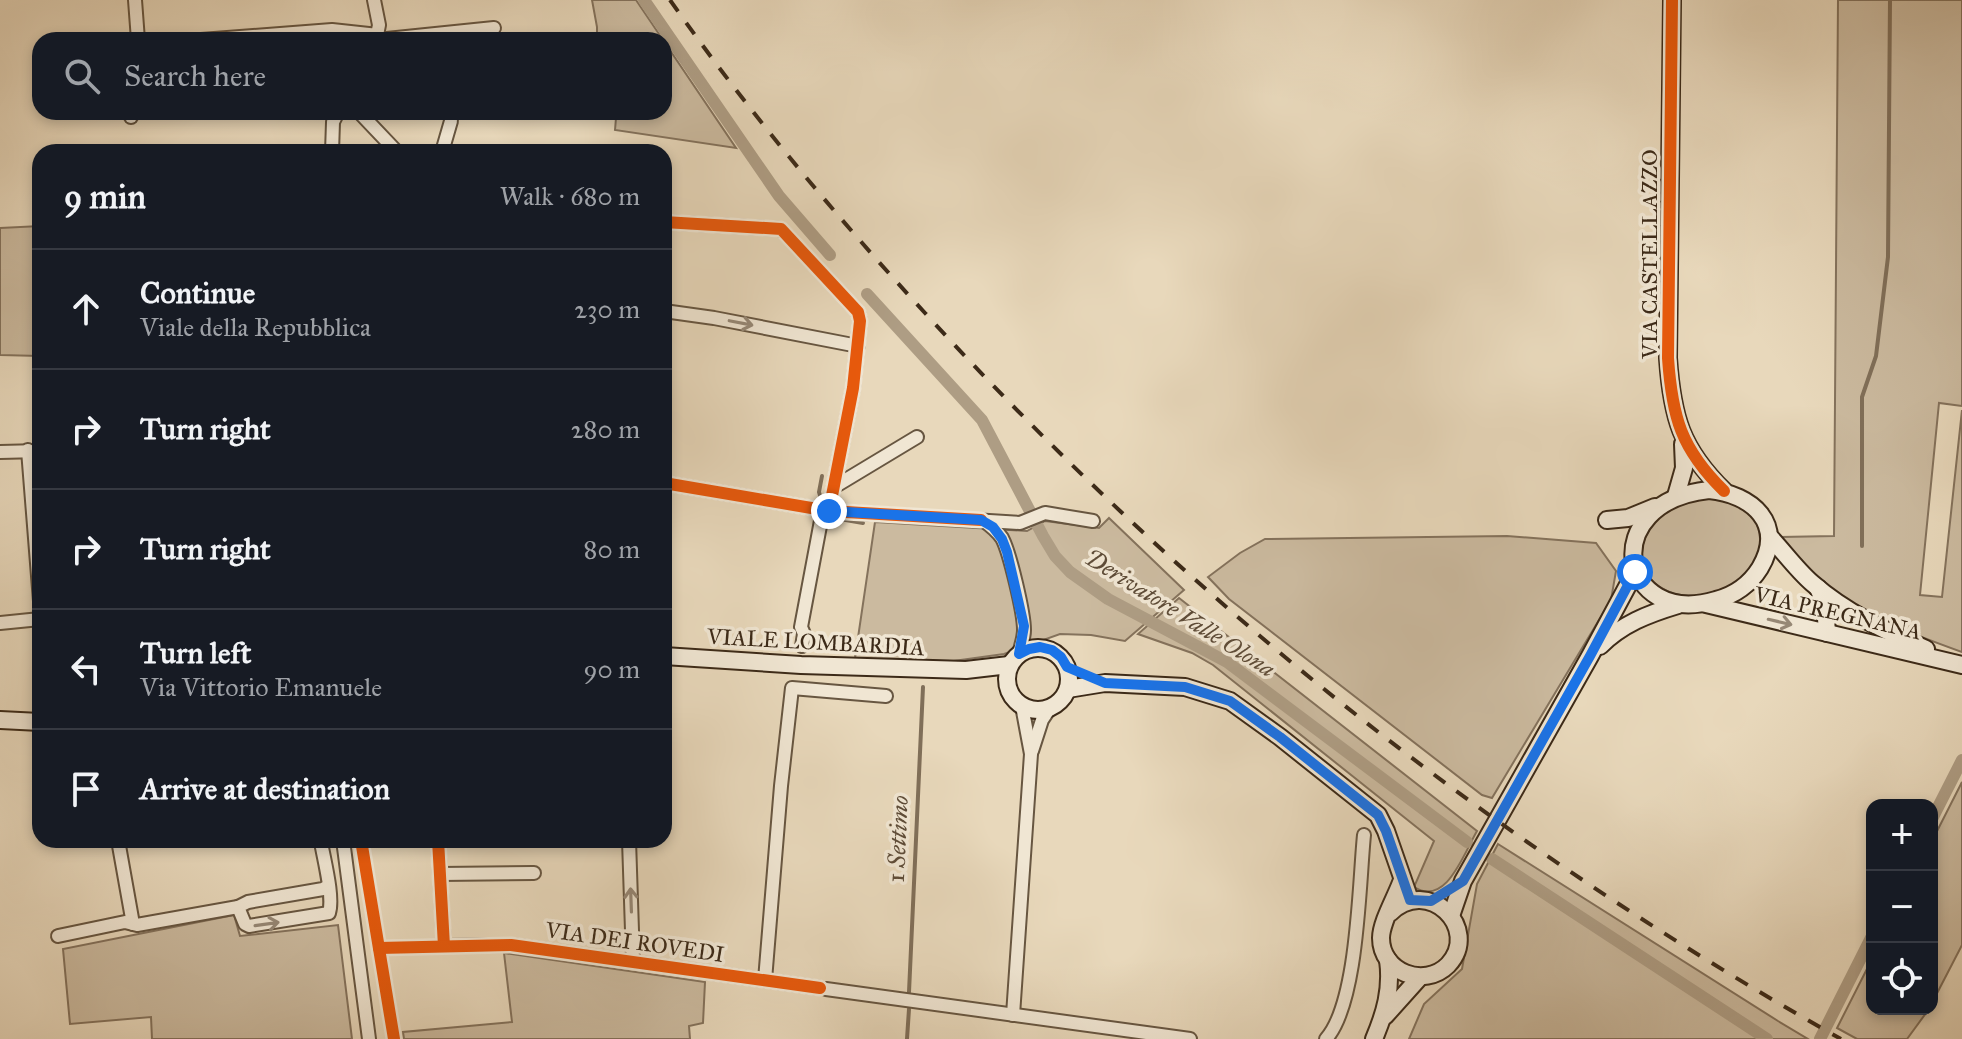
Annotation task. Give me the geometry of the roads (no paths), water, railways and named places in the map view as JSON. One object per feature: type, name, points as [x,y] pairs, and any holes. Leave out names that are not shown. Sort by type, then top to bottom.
[{"type":"street","points":[[135,0],[137,32]]},
{"type":"street","points":[[374,0],[377,32]]},
{"type":"street","name":"VIA CASTELLAZZO","points":[[1670,500],[1684,468],[1668,358],[1672,0]]},
{"type":"street","points":[[447,32],[494,28]]},
{"type":"street","points":[[306,32],[343,32]]},
{"type":"street","points":[[332,144],[334,120]]},
{"type":"street","points":[[367,120],[389,144]]},
{"type":"street","points":[[444,144],[451,121]]},
{"type":"street","points":[[672,222],[781,229],[858,312],[860,321],[853,388],[834,487],[801,627],[804,634],[802,646]]},
{"type":"street","points":[[672,312],[858,346]]},
{"type":"street","points":[[834,487],[917,437]]},
{"type":"street","name":"VIA CASTELLAZZO","points":[[1682,438],[1704,471],[1724,491]]},
{"type":"street","points":[[0,452],[32,451]]},
{"type":"street","points":[[672,484],[826,511],[1020,523],[1040,513],[1093,521]]},
{"type":"street","points":[[1590,656],[1626,625],[1648,613],[1678,605],[1705,604],[1735,592],[1753,579],[1766,554],[1770,537],[1766,523],[1753,505],[1745,498],[1724,491],[1709,490],[1670,500],[1643,513],[1607,520]]},
{"type":"street","points":[[1451,916],[1463,881],[1635,572],[1633,549],[1640,528],[1648,516],[1670,500]]},
{"type":"street","points":[[981,520],[993,527],[1002,539],[1024,626],[1007,686],[1022,706],[1036,710],[1050,708]]},
{"type":"street","name":"VIA PREGNANA","points":[[1770,537],[1818,588],[1881,628],[1961,665]]},
{"type":"street","points":[[1635,572],[1650,589],[1678,605]]},
{"type":"street","points":[[1818,588],[1825,604],[1827,633]]},
{"type":"street","name":"VIA PREGNANA","points":[[1705,604],[1961,665]]},
{"type":"street","points":[[0,623],[32,620]]},
{"type":"street","points":[[1013,1015],[1031,754],[1042,720],[1068,689],[1067,667],[1052,650],[1040,647],[1029,649],[1014,659]]},
{"type":"street","name":"VIALE LOMBARDIA","points":[[672,657],[801,665],[966,670],[1014,659]]},
{"type":"street","points":[[1067,667],[1105,683]]},
{"type":"street","name":"VIALE LOMBARDIA","points":[[966,670],[1007,686]]},
{"type":"street","points":[[1068,689],[1105,683],[1185,687],[1230,701],[1378,815],[1410,900]]},
{"type":"street","points":[[765,980],[792,688],[886,696]]},
{"type":"street","points":[[1022,706],[1031,754]]},
{"type":"street","points":[[0,720],[32,722]]},
{"type":"street","points":[[1326,1039],[1336,1024],[1351,974],[1364,835]]},
{"type":"street","points":[[119,848],[133,924]]},
{"type":"street","points":[[238,907],[245,924],[249,926],[329,913],[331,908],[322,848]]},
{"type":"street","points":[[344,848],[369,1039]]},
{"type":"street","points":[[438,848],[440,874],[534,873]]},
{"type":"street","points":[[629,848],[633,961]]},
{"type":"street","name":"VIA DEI ROVEDI","points":[[440,874],[444,946],[511,945],[1190,1039]]},
{"type":"street","points":[[1374,1039],[1384,1017],[1390,977],[1381,942],[1382,930],[1402,880]]},
{"type":"street","points":[[1431,901],[1463,881]]},
{"type":"street","points":[[58,936],[125,922],[133,924],[238,907],[248,902],[328,886]]},
{"type":"street","points":[[1388,960],[1402,973],[1420,977],[1439,971],[1449,963],[1456,952],[1458,940],[1457,927],[1451,916],[1431,901],[1410,900],[1390,913]]},
{"type":"street","points":[[1384,1017],[1420,977]]},
{"type":"waterway","name":"Derivatore Valle Olona","points":[[644,0],[666,32]]},
{"type":"waterway","points":[[1862,546],[1862,397],[1876,356],[1888,257],[1890,0]]},
{"type":"waterway","name":"Derivatore Valle Olona","points":[[672,41],[779,196],[830,255]]},
{"type":"waterway","name":"Derivatore Valle Olona","points":[[867,294],[982,420],[1043,536],[1055,556],[1070,572],[1108,599],[1227,662],[1467,842]]},
{"type":"waterway","name":"1 Settimo","points":[[821,499],[822,476]]},
{"type":"waterway","name":"1 Settimo","points":[[834,518],[863,523]]},
{"type":"waterway","name":"1 Settimo","points":[[909,992],[923,687]]},
{"type":"waterway","points":[[1938,807],[1962,760]]},
{"type":"waterway","name":"Derivatore Valle Olona","points":[[1492,859],[1767,1039]]},
{"type":"waterway","points":[[1820,1039],[1868,943]]},
{"type":"waterway","name":"1 Settimo","points":[[907,1039],[909,1009]]},
{"type":"railway","points":[[670,0],[792,161],[925,313],[1027,420],[1133,523],[1242,620],[1354,713],[1470,801],[1590,885],[1714,964],[1841,1039]]}]
